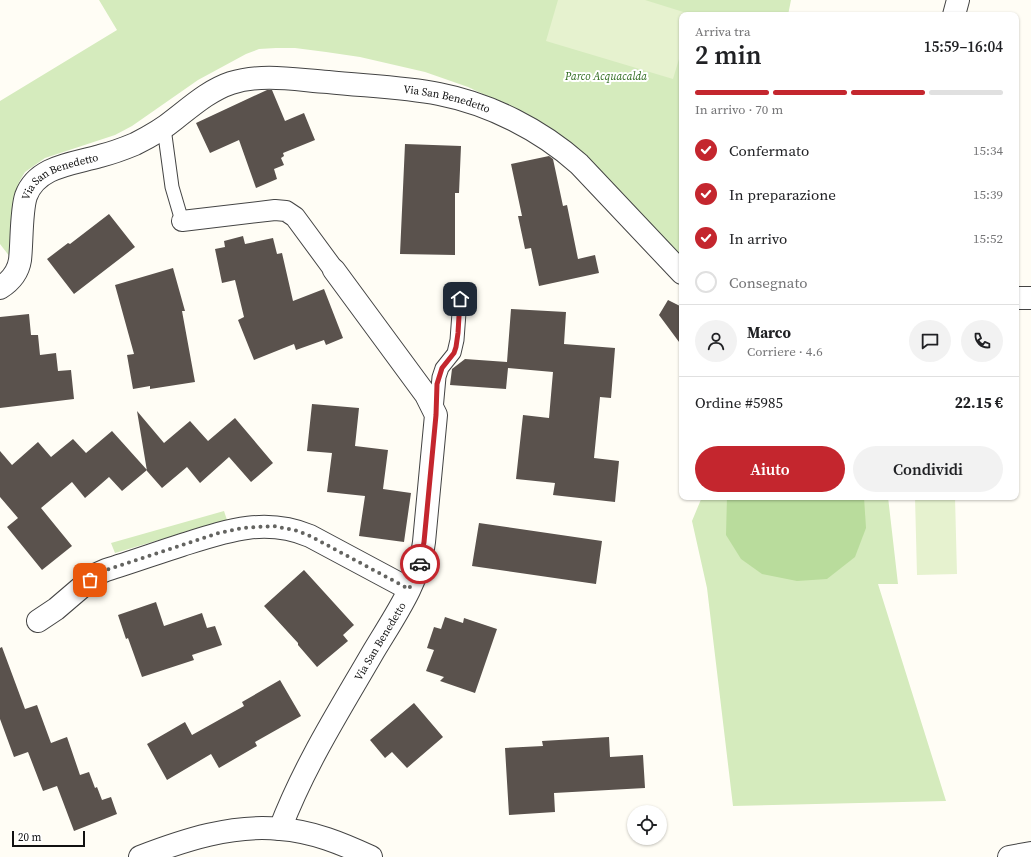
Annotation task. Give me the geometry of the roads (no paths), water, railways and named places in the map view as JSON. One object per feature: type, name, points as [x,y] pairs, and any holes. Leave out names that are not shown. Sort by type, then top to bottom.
[{"type":"street","points":[[955,12],[958,0]]},
{"type":"street","name":"Via San Benedetto","points":[[0,288],[15,276],[19,269],[24,204],[30,189],[42,175],[60,166],[121,150],[164,128],[191,106],[230,83],[250,79],[278,78],[428,92],[460,99],[478,105],[514,121],[566,152],[584,169],[679,270]]},
{"type":"street","points":[[182,221],[275,210],[286,212],[295,217],[426,395],[436,415]]},
{"type":"street","points":[[1019,298],[1031,298]]},
{"type":"street","name":"Via San Benedetto","points":[[280,829],[315,751],[409,589],[418,568],[424,550],[436,415]]},
{"type":"street","points":[[38,621],[56,609],[97,574],[106,570],[219,533],[253,526],[283,527],[298,531],[322,542],[409,589]]},
{"type":"street","points":[[140,857],[182,842],[222,832],[262,828],[304,833],[333,842],[371,857]]},
{"type":"street","points":[[1009,857],[1031,853]]},
{"type":"lane","points":[[164,128],[169,173],[176,204],[182,221]]},
{"type":"lane","name":"Via San Benedetto","points":[[436,415],[439,377],[442,368],[454,353],[456,347],[460,299]]},
{"type":"park label","name":"Parco Acquacalda","points":[[606,76]]}]
